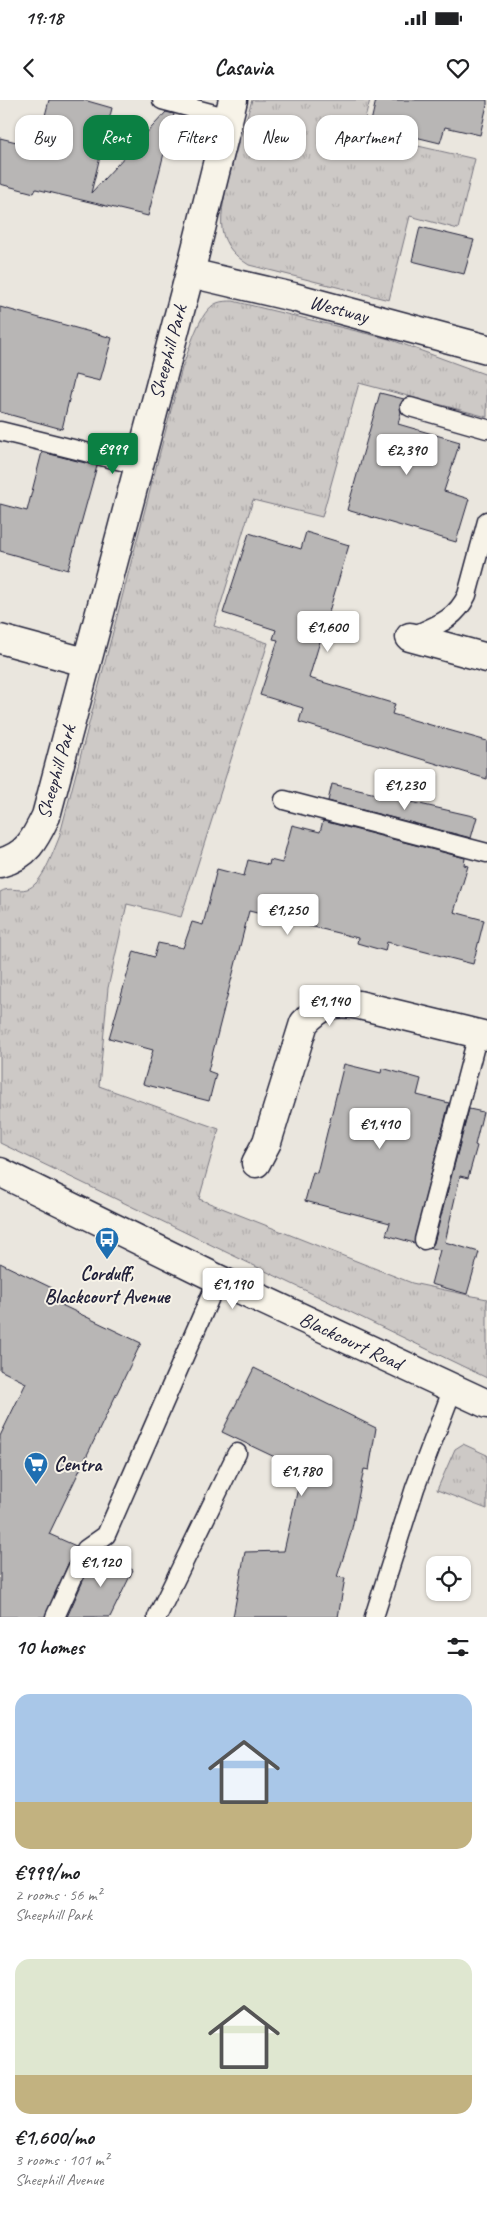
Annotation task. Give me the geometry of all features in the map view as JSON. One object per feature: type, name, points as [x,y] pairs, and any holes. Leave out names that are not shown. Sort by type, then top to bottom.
[{"type":"street","name":"Sheephill Park","points":[[0,863],[21,854],[33,842],[46,816],[85,662],[190,273],[231,109]]},
{"type":"street","name":"Westway","points":[[190,273],[275,292],[487,349]]},
{"type":"street","points":[[410,637],[487,658]]},
{"type":"street","points":[[0,639],[85,662]]},
{"type":"street","points":[[256,1163],[267,1142],[304,1023],[313,1013],[324,1006],[332,1004],[359,1005],[482,1035]]},
{"type":"street","name":"Blackcourt Road","points":[[0,1172],[218,1279],[487,1404]]},
{"type":"lane","points":[[162,100],[231,109]]},
{"type":"lane","points":[[410,407],[487,429]]},
{"type":"lane","points":[[0,431],[138,465]]},
{"type":"lane","points":[[410,637],[452,617],[463,604],[468,595],[487,521]]},
{"type":"lane","points":[[284,800],[487,853]]},
{"type":"lane","points":[[424,1240],[482,1035]]},
{"type":"lane","points":[[55,1617],[86,1549],[106,1535],[218,1279]]},
{"type":"lane","points":[[374,1617],[415,1488],[453,1388]]},
{"type":"lane","points":[[157,1617],[237,1453]]},
{"type":"green space","points":[[252,100],[370,100],[366,115],[316,115],[316,160],[418,160],[418,146],[475,159],[458,229],[410,216],[389,300],[249,265],[235,254],[228,245],[222,229],[227,183],[244,126],[244,160],[306,160],[306,115],[247,115]]},
{"type":"green space","points":[[233,301],[389,339],[487,375],[487,417],[359,383],[322,517],[253,500],[214,626],[268,643],[181,917],[127,904],[108,988],[99,1086],[219,1129],[199,1199],[412,1283],[487,1299],[487,1378],[0,1143],[0,892],[7,889],[23,890],[32,886],[42,875],[59,838],[182,368],[195,332],[205,314],[217,303]]},
{"type":"green space","points":[[463,1444],[487,1455],[487,1509],[437,1490],[455,1449]]},
{"type":"building","points":[[49,100],[84,100],[112,108],[110,115],[83,115],[83,160],[99,160],[91,193],[122,160],[149,160],[149,130],[159,120],[159,160],[162,160],[148,216],[36,189],[34,193],[0,184],[0,138],[15,142],[15,160],[73,160],[73,115],[45,115]]},
{"type":"building","points":[[376,100],[487,100],[480,135],[445,127],[440,143],[418,138],[418,115],[373,115]]},
{"type":"building","points":[[166,112],[174,115],[163,115]]},
{"type":"building","points":[[420,227],[474,240],[464,274],[412,261]]},
{"type":"building","points":[[0,307],[112,338],[100,381],[75,375],[62,429],[0,412]]},
{"type":"building","points":[[380,393],[404,399],[400,405],[401,412],[398,424],[460,442],[444,491],[469,499],[456,542],[347,510]]},
{"type":"building","points":[[42,452],[97,466],[68,570],[0,551],[0,504],[27,511]]},
{"type":"building","points":[[306,532],[349,545],[309,678],[395,704],[392,714],[487,741],[487,779],[299,722],[303,708],[260,695],[278,640],[273,639],[276,630],[223,613],[249,533],[301,549]]},
{"type":"building","points":[[332,784],[477,817],[471,838],[328,801]]},
{"type":"building","points":[[323,821],[465,858],[464,865],[468,866],[454,912],[484,920],[473,964],[387,942],[385,951],[357,943],[358,938],[249,911],[208,1071],[216,1074],[209,1101],[143,1084],[153,1050],[109,1038],[134,951],[154,957],[158,943],[183,948],[192,922],[203,925],[217,869],[244,876],[248,860],[269,865],[270,860],[282,863],[292,825],[320,832]]},
{"type":"building","points":[[344,1064],[381,1073],[382,1068],[421,1079],[417,1095],[449,1103],[414,1243],[386,1235],[390,1223],[305,1201],[313,1172],[317,1173]]},
{"type":"building","points":[[469,1109],[483,1112],[475,1145],[477,1146],[468,1178],[460,1176],[445,1242],[479,1252],[467,1294],[431,1284],[440,1250],[431,1248],[434,1243]]},
{"type":"building","name":"Centra","points":[[0,1263],[54,1289],[49,1299],[141,1343],[49,1534],[76,1546],[45,1617],[0,1617],[0,1436],[26,1383],[0,1370]]},
{"type":"building","points":[[254,1368],[376,1428],[369,1470],[364,1469],[351,1533],[337,1577],[345,1578],[338,1617],[233,1617],[245,1552],[284,1551],[302,1470],[222,1432]]},
{"type":"building","points":[[99,1553],[133,1570],[110,1617],[67,1617],[94,1556]]},
{"type":"place","name":"Corduff, Blackcourt Avenue","points":[[107,1260]]},
{"type":"place","name":"Centra","points":[[36,1485]]}]
